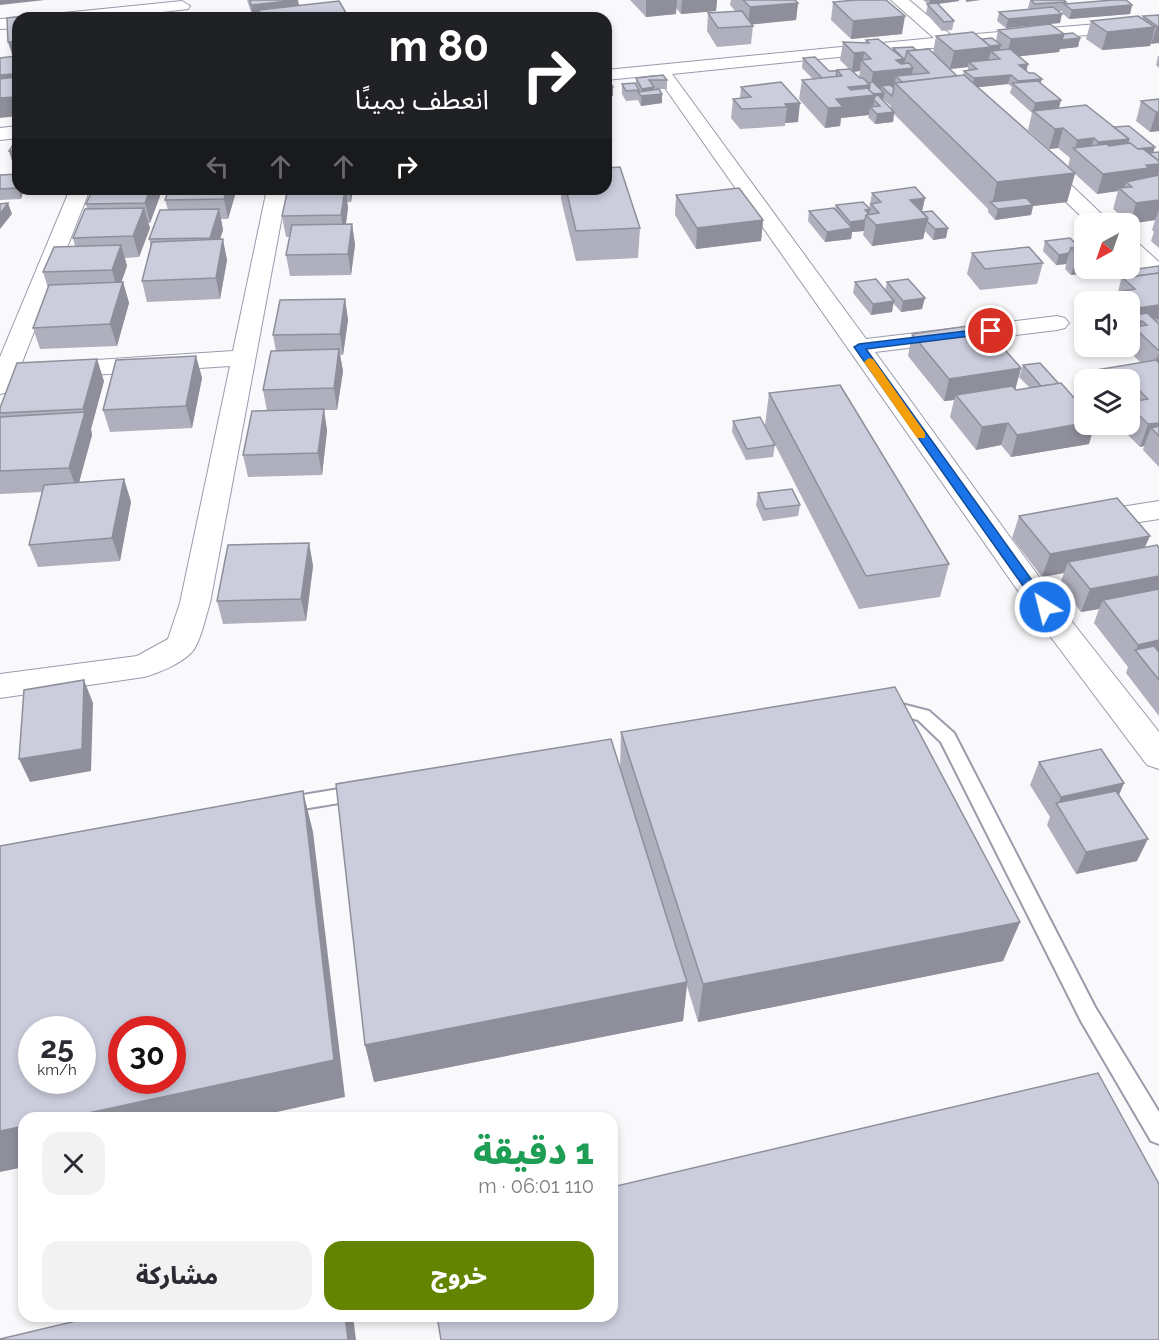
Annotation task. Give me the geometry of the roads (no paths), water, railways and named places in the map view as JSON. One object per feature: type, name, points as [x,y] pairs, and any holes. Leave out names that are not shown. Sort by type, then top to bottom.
[{"type":"street","points":[[899,0],[948,41]]},
{"type":"street","points":[[122,12],[182,6]]},
{"type":"street","points":[[612,74],[948,41],[1159,24]]},
{"type":"street","points":[[907,45],[924,60]]},
{"type":"street","points":[[661,70],[859,347],[1005,534],[1058,625],[1155,746]]},
{"type":"street","points":[[1026,154],[1090,213]]},
{"type":"street","points":[[78,195],[3,380],[243,358]]},
{"type":"street","points":[[0,686],[144,666],[181,645],[195,603],[276,195]]},
{"type":"street","points":[[1140,257],[1159,274]]},
{"type":"street","points":[[859,347],[1057,323]]},
{"type":"street","points":[[1064,525],[1159,510]]},
{"type":"lane","points":[[863,710],[887,706],[923,715],[948,738],[1088,1014],[1159,1133]]},
{"type":"lane","points":[[272,807],[378,790]]}]
